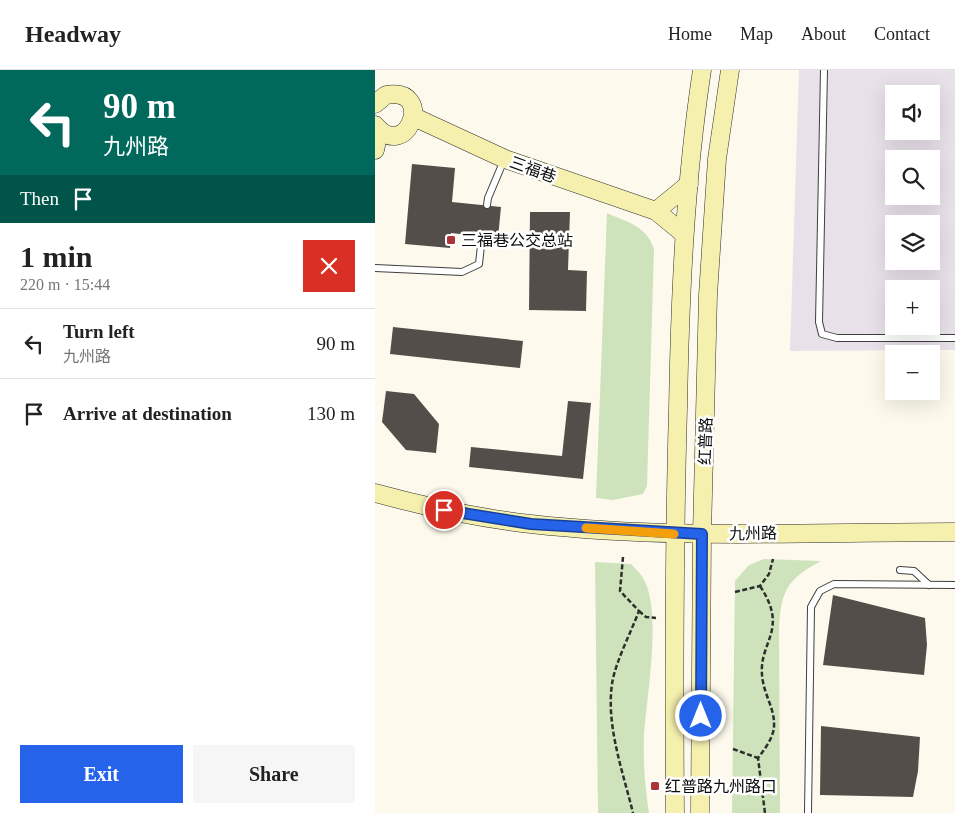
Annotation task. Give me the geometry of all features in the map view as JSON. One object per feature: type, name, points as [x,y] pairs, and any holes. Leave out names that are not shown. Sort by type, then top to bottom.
[{"type":"main road","name":"红普路","points":[[675,813],[674,534],[684,234],[701,70]]},
{"type":"main road","name":"红普路","points":[[700,813],[702,534],[708,295],[717,159],[730,70]]},
{"type":"main road","points":[[375,150],[377,128],[391,136],[403,133],[408,129],[414,117],[411,104],[406,99],[393,94],[379,96]]},
{"type":"main road","name":"三福巷","points":[[414,117],[505,159],[656,211],[684,234]]},
{"type":"main road","points":[[656,211],[689,184]]},
{"type":"main road","name":"九州路","points":[[375,494],[428,507],[531,524],[674,534],[955,532]]},
{"type":"lane","points":[[823,70],[819,322],[822,334],[837,338],[955,338]]},
{"type":"lane","points":[[487,205],[488,198],[505,159]]},
{"type":"lane","points":[[375,268],[462,272],[479,264],[483,236]]},
{"type":"lane","points":[[900,570],[914,571],[929,585]]},
{"type":"lane","points":[[808,813],[811,607],[820,591],[834,584],[955,585]]},
{"type":"path","points":[[623,557],[619,591],[647,617],[656,618]]},
{"type":"path","points":[[735,592],[760,586],[769,574],[773,559]]},
{"type":"path","points":[[760,586],[768,598],[774,624],[763,663],[763,682],[773,705],[774,728],[759,758],[765,813]]},
{"type":"path","points":[[633,813],[613,727],[611,700],[613,682],[639,611]]},
{"type":"path","points":[[733,749],[759,758]]},
{"type":"shaded area","points":[[799,70],[955,70],[955,350],[940,350],[940,345],[885,345],[885,350],[790,351]]},
{"type":"green space","points":[[607,213],[629,222],[641,230],[647,235],[654,249],[647,486],[643,494],[613,500],[596,498]]},
{"type":"green space","points":[[764,559],[821,561],[800,574],[793,581],[781,605],[779,630],[780,813],[732,813],[735,581],[749,565]]},
{"type":"green space","points":[[595,562],[631,564],[643,578],[649,592],[653,632],[644,746],[646,794],[649,813],[598,813]]},
{"type":"building","points":[[412,164],[455,168],[452,202],[501,207],[498,238],[451,233],[450,248],[405,244]]},
{"type":"building","points":[[530,212],[570,212],[568,270],[587,271],[586,311],[529,310]]},
{"type":"building","points":[[393,327],[523,341],[520,368],[390,354]]},
{"type":"building","points":[[386,391],[414,394],[439,424],[436,453],[406,450],[382,422]]},
{"type":"building","points":[[568,401],[591,403],[583,479],[469,467],[471,447],[562,456]]},
{"type":"building","points":[[833,595],[925,618],[927,645],[924,675],[823,665]]},
{"type":"building","points":[[821,726],[920,737],[918,771],[913,797],[820,795]]},
{"type":"slow traffic","points":[[586,528],[674,534]]},
{"type":"place","name":"三福巷公交总站","points":[[451,240]]},
{"type":"place","name":"红普路九州路口","points":[[655,786]]},
{"type":"route","points":[[444,510],[531,524],[674,534],[702,534],[701,716]]}]
